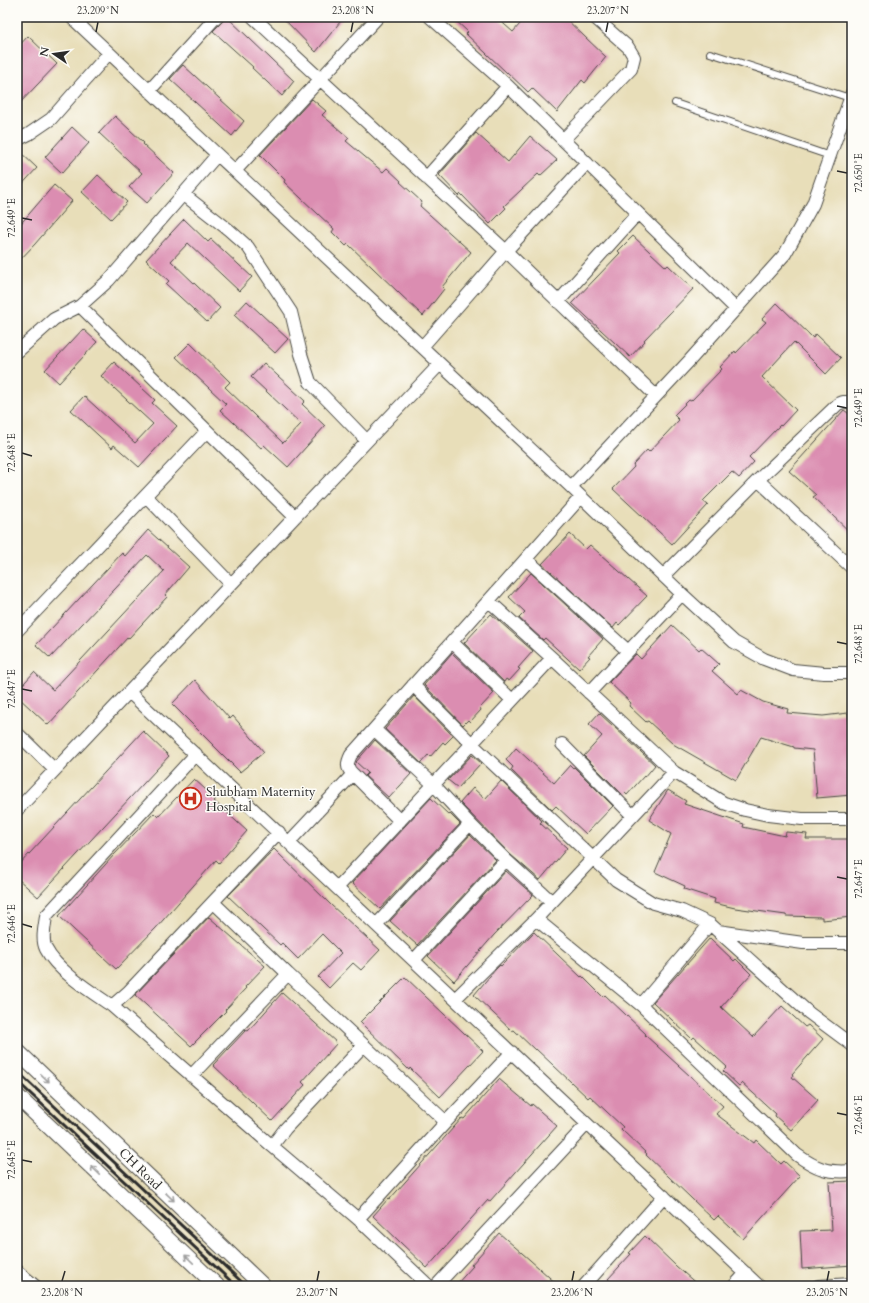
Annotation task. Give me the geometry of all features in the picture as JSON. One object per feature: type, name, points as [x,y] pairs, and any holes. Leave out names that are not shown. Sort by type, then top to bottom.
[{"type":"street","points":[[72,17],[734,642],[764,659],[793,670],[824,673],[852,673]]},
{"type":"street","points":[[149,91],[216,17]]},
{"type":"street","points":[[253,17],[506,251],[656,396]]},
{"type":"street","points":[[235,171],[378,17]]},
{"type":"street","points":[[430,17],[508,86],[736,309]]},
{"type":"street","points":[[562,140],[631,68],[634,57],[628,47],[594,17]]},
{"type":"street","points":[[17,140],[29,134],[51,118],[109,53]]},
{"type":"street","points":[[426,178],[508,86]]},
{"type":"street","points":[[571,487],[785,254],[813,204],[851,95]]},
{"type":"street","points":[[17,352],[54,319],[80,306],[109,280],[217,155]]},
{"type":"street","points":[[422,347],[506,251],[587,163]]},
{"type":"street","points":[[183,194],[248,247],[291,312],[301,354],[310,382],[367,441]]},
{"type":"street","points":[[558,302],[638,213]]},
{"type":"street","points":[[80,306],[294,517]]},
{"type":"street","points":[[17,810],[440,364]]},
{"type":"street","points":[[663,576],[758,480],[838,404],[843,402],[852,402]]},
{"type":"street","points":[[17,631],[207,431]]},
{"type":"street","points":[[758,480],[852,568]]},
{"type":"street","points":[[146,496],[231,584]]},
{"type":"street","points":[[400,822],[348,770],[347,762],[351,755],[581,497]]},
{"type":"street","points":[[526,558],[628,651]]},
{"type":"street","points":[[589,693],[682,594]]},
{"type":"street","points":[[489,601],[674,772],[724,803],[745,810],[768,815],[802,819],[852,819]]},
{"type":"street","points":[[452,642],[512,700]]},
{"type":"street","points":[[337,888],[552,658]]},
{"type":"street","points":[[413,685],[472,744],[616,880],[654,903],[682,911],[714,928],[809,1013],[852,1044]]},
{"type":"street","points":[[129,692],[759,1286]]},
{"type":"street","points":[[374,729],[434,785],[506,860],[552,902]]},
{"type":"street","points":[[17,733],[55,770]]},
{"type":"street","points":[[562,744],[633,816]]},
{"type":"street","points":[[196,754],[46,916],[43,935],[46,949],[55,961],[81,985],[112,1006],[191,1076],[358,1219],[429,1286]]},
{"type":"street","points":[[456,999],[536,919],[674,772]]},
{"type":"street","points":[[289,842],[353,774]]},
{"type":"street","points":[[376,925],[470,824]]},
{"type":"street","points":[[112,1006],[128,992],[279,832]]},
{"type":"street","points":[[414,960],[506,860]]},
{"type":"street","points":[[213,902],[446,1122]]},
{"type":"street","points":[[536,919],[641,1006],[797,1155],[810,1164],[823,1170],[852,1171]]},
{"type":"street","points":[[714,928],[803,943],[852,943]]},
{"type":"street","points":[[641,1006],[714,928]]},
{"type":"street","points":[[191,1076],[288,974]]},
{"type":"street","points":[[272,1146],[284,1129],[364,1045]]},
{"type":"street","name":"CH Road","points":[[17,1051],[263,1286]]},
{"type":"street","points":[[358,1219],[512,1052]]},
{"type":"street","points":[[17,1096],[217,1286]]},
{"type":"street","points":[[436,1286],[587,1124]]},
{"type":"street","points":[[584,1286],[664,1196]]},
{"type":"street","points":[[17,1271],[35,1286]]},
{"type":"street","points":[[734,1286],[746,1273]]},
{"type":"street","points":[[818,1286],[852,1284]]},
{"type":"lane","points":[[710,52],[851,95]]},
{"type":"lane","points":[[675,103],[830,156]]},
{"type":"building","points":[[227,17],[294,81],[282,96],[252,68],[253,67],[213,31]]},
{"type":"building","points":[[282,17],[344,17],[316,52]]},
{"type":"building","points":[[452,17],[496,17],[513,32],[526,17],[564,17],[606,57],[585,83],[582,80],[557,112],[532,88],[528,92],[507,73],[466,34],[468,32]]},
{"type":"building","points":[[28,36],[57,64],[17,106],[17,48]]},
{"type":"building","points":[[183,65],[244,121],[232,136],[170,79]]},
{"type":"building","points":[[312,99],[326,111],[322,115],[349,138],[346,141],[383,172],[387,168],[422,202],[420,206],[471,252],[442,287],[444,289],[423,316],[348,244],[346,246],[332,232],[334,229],[284,182],[285,180],[260,155]]},
{"type":"building","points":[[115,116],[174,173],[147,203],[129,187],[142,173],[99,133]]},
{"type":"building","points":[[72,127],[89,143],[62,173],[45,157]]},
{"type":"building","points":[[476,133],[508,162],[530,136],[557,160],[540,176],[538,174],[504,206],[506,208],[490,224],[461,194],[459,196],[439,175]]},
{"type":"building","points":[[17,149],[37,168],[17,190]]},
{"type":"building","points":[[98,175],[127,202],[111,219],[82,192]]},
{"type":"building","points":[[54,185],[72,201],[17,263],[17,228]]},
{"type":"building","points":[[184,219],[208,242],[211,239],[252,277],[239,291],[188,243],[171,261],[220,308],[207,322],[166,284],[169,281],[146,260]]},
{"type":"building","points":[[633,236],[666,267],[668,265],[693,289],[644,340],[645,341],[630,357],[572,303],[620,253],[618,251]]},
{"type":"building","points":[[247,301],[288,339],[275,353],[234,315]]},
{"type":"building","points":[[777,303],[813,338],[816,334],[841,358],[826,374],[794,342],[762,377],[796,410],[749,457],[754,462],[739,478],[732,472],[703,501],[708,505],[672,544],[613,489],[634,467],[633,465],[647,450],[649,452],[679,420],[674,415],[689,400],[691,401],[722,369],[720,367],[735,351],[736,353],[766,322],[762,319]]},
{"type":"building","points":[[83,329],[97,342],[59,383],[45,370]]},
{"type":"building","points":[[190,343],[230,382],[225,387],[283,443],[301,424],[251,377],[264,363],[305,401],[302,404],[325,426],[288,467],[264,445],[261,448],[220,410],[226,404],[176,357]]},
{"type":"building","points":[[114,362],[155,400],[152,403],[177,426],[139,467],[114,445],[112,448],[71,410],[84,396],[135,443],[153,424],[101,376]]},
{"type":"building","points":[[844,410],[852,416],[852,534],[813,497],[816,495],[789,471]]},
{"type":"building","points":[[148,530],[189,567],[165,595],[167,597],[129,638],[128,637],[48,725],[17,696],[17,691],[34,672],[53,690],[164,571],[147,555],[50,658],[36,645],[122,553],[125,556]]},
{"type":"building","points":[[570,534],[586,549],[590,545],[647,596],[619,625],[617,623],[613,628],[542,564]]},
{"type":"building","points":[[531,573],[603,639],[579,669],[545,638],[543,640],[519,618],[525,612],[509,597]]},
{"type":"building","points":[[491,614],[533,651],[509,681],[506,679],[504,682],[464,643]]},
{"type":"building","points":[[672,625],[699,650],[701,648],[719,664],[712,671],[738,694],[741,690],[763,702],[788,709],[787,713],[823,716],[848,713],[852,751],[852,795],[817,798],[813,750],[794,748],[761,737],[736,780],[673,744],[629,706],[631,703],[609,682],[636,654],[641,659]]},
{"type":"building","points":[[452,653],[494,693],[480,708],[481,710],[470,722],[468,720],[463,725],[424,685]]},
{"type":"building","points":[[195,680],[230,719],[233,716],[264,752],[240,772],[172,704]]},
{"type":"building","points":[[414,696],[453,736],[445,744],[443,742],[430,757],[428,755],[421,763],[385,729]]},
{"type":"building","points":[[599,713],[655,765],[627,795],[625,793],[623,795],[584,756],[602,736],[589,724]]},
{"type":"building","points":[[143,731],[169,756],[38,897],[17,878],[17,867]]},
{"type":"building","points":[[375,740],[411,774],[389,798],[365,776],[368,773],[356,762]]},
{"type":"building","points":[[516,748],[554,783],[570,765],[573,768],[574,767],[613,806],[586,834],[556,806],[552,810],[511,770],[513,767],[506,760]]},
{"type":"building","points":[[472,755],[481,763],[458,788],[448,780]]},
{"type":"building","points":[[194,779],[216,799],[214,801],[247,831],[219,863],[216,860],[156,928],[116,969],[59,916],[154,813],[158,817]]},
{"type":"building","points":[[501,781],[542,821],[540,823],[567,848],[540,880],[511,855],[460,803],[473,788],[485,799]]},
{"type":"building","points":[[668,790],[686,801],[684,804],[744,824],[743,827],[785,836],[786,832],[807,834],[806,839],[852,839],[852,917],[822,920],[822,917],[786,916],[735,908],[714,903],[715,899],[684,889],[685,886],[655,872],[671,834],[649,820]]},
{"type":"building","points":[[431,798],[460,824],[380,909],[352,883]]},
{"type":"building","points":[[470,835],[496,860],[417,945],[390,921]]},
{"type":"building","points":[[274,849],[331,905],[380,950],[361,970],[353,963],[329,988],[318,977],[341,953],[322,934],[298,959],[282,943],[280,945],[228,896]]},
{"type":"building","points":[[506,871],[533,895],[494,935],[454,981],[428,956]]},
{"type":"building","points":[[209,917],[265,966],[225,1010],[226,1011],[191,1046],[135,995]]},
{"type":"building","points":[[534,932],[603,997],[605,995],[646,1034],[645,1035],[723,1106],[716,1114],[754,1143],[756,1140],[781,1164],[784,1161],[800,1176],[743,1239],[718,1216],[714,1220],[646,1155],[647,1154],[621,1129],[623,1127],[590,1096],[588,1098],[536,1049],[535,1050],[514,1030],[512,1031],[474,995],[495,970],[500,965],[501,966]]},
{"type":"building","points":[[710,938],[734,961],[736,959],[751,974],[721,1007],[753,1037],[782,1006],[805,1027],[808,1025],[823,1039],[792,1074],[792,1077],[818,1100],[791,1130],[742,1083],[739,1086],[723,1071],[727,1067],[694,1037],[692,1039],[653,1002]]},
{"type":"building","points":[[405,977],[483,1051],[440,1097],[410,1068],[409,1070],[360,1022]]},
{"type":"building","points":[[282,993],[337,1043],[302,1082],[305,1085],[272,1121],[213,1065],[246,1030],[248,1031]]},
{"type":"building","points":[[499,1079],[531,1106],[532,1104],[557,1126],[490,1201],[488,1200],[427,1268],[373,1216],[462,1118],[464,1119]]},
{"type":"building","points":[[852,1181],[852,1265],[802,1269],[800,1231],[832,1230],[829,1182]]},
{"type":"building","points":[[499,1233],[559,1286],[455,1286]]},
{"type":"building","points":[[645,1236],[699,1286],[616,1286],[608,1279]]},
{"type":"railway","points":[[17,1071],[246,1286]]},
{"type":"railway","points":[[17,1081],[236,1286]]},
{"type":"place","name":"Shubham Maternity Hospital","points":[[191,799]]}]
